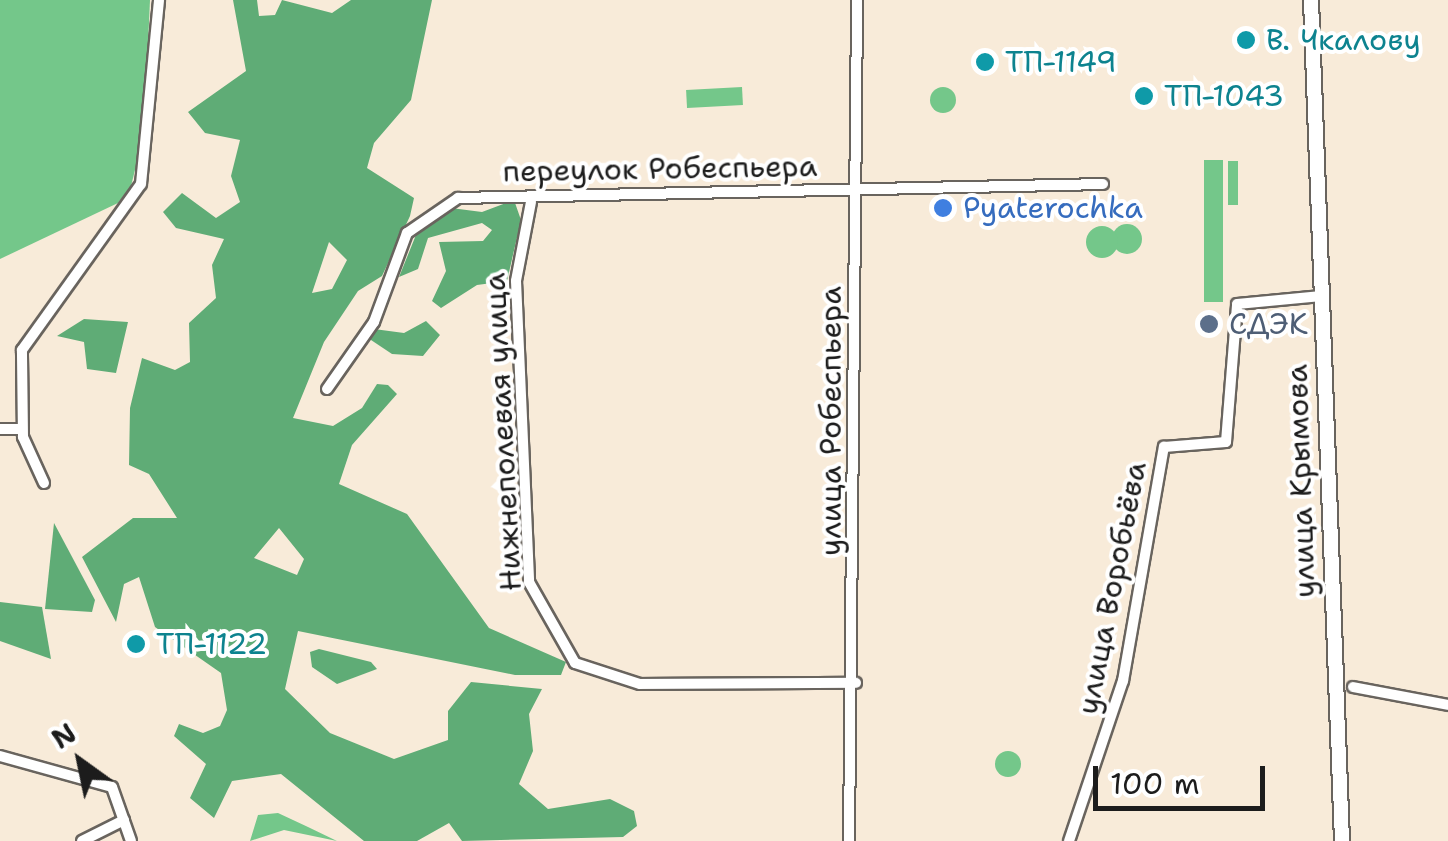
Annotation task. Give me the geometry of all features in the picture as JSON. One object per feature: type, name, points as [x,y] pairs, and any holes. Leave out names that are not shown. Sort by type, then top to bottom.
[{"type":"street","points":[[44,483],[21,429],[22,350],[149,162],[159,0]]},
{"type":"street","name":"улица Робеспьера","points":[[849,841],[856,684],[857,0]]},
{"type":"street","name":"улица Крымова","points":[[1311,0],[1342,841]]},
{"type":"street","name":"переулок Робеспьера","points":[[327,389],[374,322],[407,233],[458,198],[531,202],[1103,184]]},
{"type":"street","name":"Нижнеполевая улица","points":[[531,202],[516,282],[528,582],[575,664],[640,684],[856,684]]},
{"type":"street","name":"улица Воробьёва","points":[[1069,841],[1123,680],[1164,448],[1226,442],[1237,304],[1322,296]]},
{"type":"street","points":[[0,429],[21,429]]},
{"type":"street","points":[[1353,688],[1448,704]]},
{"type":"street","points":[[0,756],[112,787],[131,841]]},
{"type":"street","points":[[82,841],[124,820]]},
{"type":"green space","points":[[0,0],[150,0],[144,134],[131,186],[118,203],[0,259]]},
{"type":"green space","points":[[233,0],[257,0],[259,16],[275,15],[282,0],[332,13],[351,0],[432,0],[411,100],[374,143],[367,168],[414,198],[410,216],[382,276],[358,291],[324,342],[293,418],[333,426],[362,408],[377,384],[388,385],[397,394],[352,445],[339,484],[407,514],[489,628],[566,662],[561,675],[515,675],[298,631],[285,689],[330,733],[394,759],[448,740],[448,711],[471,682],[542,689],[529,714],[533,751],[519,784],[548,809],[610,799],[634,811],[637,826],[623,837],[462,841],[449,823],[417,841],[364,841],[281,774],[232,781],[214,818],[190,798],[206,764],[174,736],[179,724],[203,733],[220,726],[227,710],[221,673],[155,627],[139,577],[124,584],[116,622],[82,557],[133,518],[177,518],[149,474],[129,465],[130,408],[142,358],[175,370],[190,362],[189,323],[216,298],[212,265],[224,239],[176,228],[163,212],[182,193],[216,218],[240,202],[231,176],[240,140],[205,133],[188,112],[246,71]],"holes":[[[329,242],[347,260],[332,289],[312,293]],[[279,528],[304,559],[297,575],[254,558]]]},
{"type":"green space","points":[[742,87],[743,105],[687,108],[686,90]]},
{"type":"green space","points":[[943,87],[952,91],[956,100],[952,109],[943,113],[934,109],[930,100],[934,91]]},
{"type":"green space","points":[[1204,160],[1223,160],[1223,302],[1204,302]]},
{"type":"green space","points":[[1228,161],[1238,161],[1238,205],[1228,205]]},
{"type":"green space","points":[[514,200],[521,220],[507,281],[477,285],[441,308],[432,301],[446,271],[439,242],[483,241],[492,230],[482,223],[428,238],[418,269],[399,277],[420,225],[451,208],[482,212]]},
{"type":"green space","points":[[1127,224],[1138,228],[1142,239],[1138,250],[1127,254],[1116,250],[1112,239],[1116,228]]},
{"type":"green space","points":[[1102,226],[1113,231],[1118,242],[1113,253],[1102,258],[1091,253],[1086,242],[1091,231]]},
{"type":"green space","points":[[84,319],[128,322],[116,373],[87,369],[84,342],[57,336]]},
{"type":"green space","points":[[426,321],[440,335],[423,356],[392,354],[368,338],[374,329],[404,333]]},
{"type":"green space","points":[[54,523],[95,600],[92,612],[45,609]]},
{"type":"green space","points":[[0,602],[42,607],[51,659],[0,641]]},
{"type":"green space","points":[[319,649],[371,662],[377,669],[337,684],[312,667],[310,652]]},
{"type":"green space","points":[[1008,751],[1017,755],[1021,764],[1017,773],[1008,777],[999,773],[995,764],[999,755]]},
{"type":"green space","points":[[278,813],[337,841],[284,830],[250,841],[258,815]]},
{"type":"place","name":"В. Чкалову","points":[[1246,40]]},
{"type":"place","name":"ТП-1149","points":[[985,62]]},
{"type":"place","name":"ТП-1043","points":[[1144,96]]},
{"type":"place","name":"Pyaterochka","points":[[943,208]]},
{"type":"place","name":"СДЭК","points":[[1209,324]]},
{"type":"place","name":"ТП-1122","points":[[136,644]]}]
